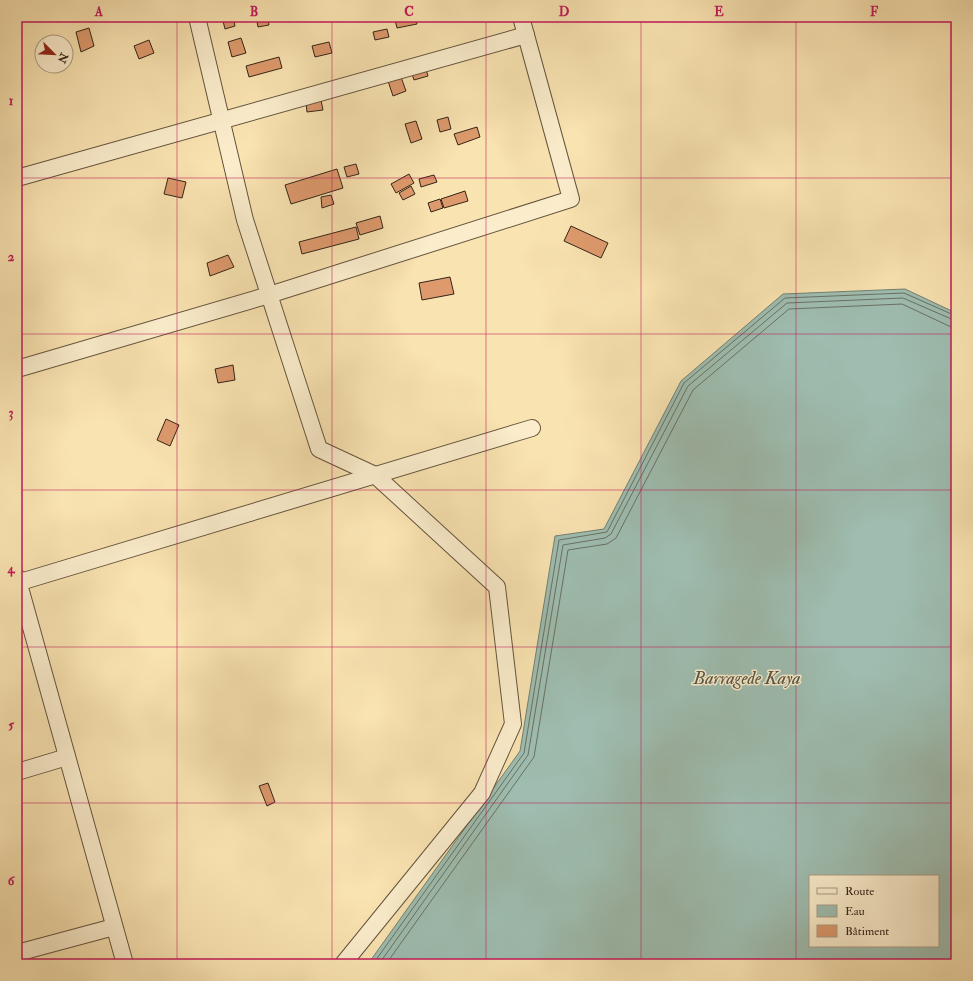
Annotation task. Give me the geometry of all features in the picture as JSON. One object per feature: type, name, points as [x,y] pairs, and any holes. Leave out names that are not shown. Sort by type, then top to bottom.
[{"type":"street","points":[[197,17],[245,220],[319,449],[375,475],[497,587],[513,724],[482,793],[343,964]]},
{"type":"street","points":[[17,368],[269,295],[570,199],[521,17]]},
{"type":"street","points":[[17,178],[526,35]]},
{"type":"street","points":[[125,964],[18,581],[532,428]]},
{"type":"street","points":[[17,772],[67,757]]},
{"type":"street","points":[[17,953],[114,927]]},
{"type":"water","name":"Barragede Kaya","points":[[905,289],[956,313],[956,964],[368,964],[520,751],[555,536],[604,529],[681,381],[783,294]]},
{"type":"building","points":[[222,17],[240,17],[240,21],[234,22],[235,26],[225,29]]},
{"type":"building","points":[[256,17],[268,17],[269,25],[258,27]]},
{"type":"building","points":[[415,17],[417,24],[397,28],[395,20]]},
{"type":"building","points":[[89,28],[94,46],[81,52],[76,32]]},
{"type":"building","points":[[387,29],[389,37],[375,40],[373,32]]},
{"type":"building","points":[[241,38],[246,53],[232,57],[228,42]]},
{"type":"building","points":[[149,40],[154,53],[139,59],[134,46]]},
{"type":"building","points":[[329,42],[332,53],[315,57],[312,46]]},
{"type":"building","points":[[279,57],[282,68],[249,77],[246,66]]},
{"type":"building","points":[[425,66],[428,76],[414,80],[411,71]]},
{"type":"building","points":[[401,77],[406,91],[393,96],[388,81]]},
{"type":"building","points":[[321,100],[323,110],[307,112],[306,102]]},
{"type":"building","points":[[448,117],[451,129],[440,132],[437,120]]},
{"type":"building","points":[[416,121],[422,139],[411,143],[405,124]]},
{"type":"building","points":[[477,127],[480,137],[458,145],[454,134]]},
{"type":"building","points":[[356,164],[359,174],[347,177],[344,167]]},
{"type":"building","points":[[337,169],[343,188],[291,204],[285,185]]},
{"type":"building","points":[[409,174],[414,183],[396,193],[391,184]]},
{"type":"building","points":[[434,175],[437,182],[421,187],[419,179]]},
{"type":"building","points":[[168,178],[186,182],[182,198],[164,194]]},
{"type":"building","points":[[411,186],[415,194],[403,200],[399,193]]},
{"type":"building","points":[[465,191],[468,201],[444,208],[441,199]]},
{"type":"building","points":[[331,195],[334,204],[322,208],[321,197]]},
{"type":"building","points":[[440,199],[443,208],[431,212],[428,203]]},
{"type":"building","points":[[380,216],[383,228],[360,235],[356,223]]},
{"type":"building","points":[[571,226],[608,243],[601,258],[564,241]]},
{"type":"building","points":[[356,227],[359,239],[302,254],[299,242]]},
{"type":"building","points":[[228,255],[234,267],[210,276],[207,263]]},
{"type":"building","points":[[450,277],[454,294],[422,300],[419,283]]},
{"type":"building","points":[[233,365],[235,380],[218,383],[215,369]]},
{"type":"building","points":[[166,419],[179,425],[170,446],[157,440]]},
{"type":"building","points":[[268,783],[275,802],[267,806],[259,786]]}]
